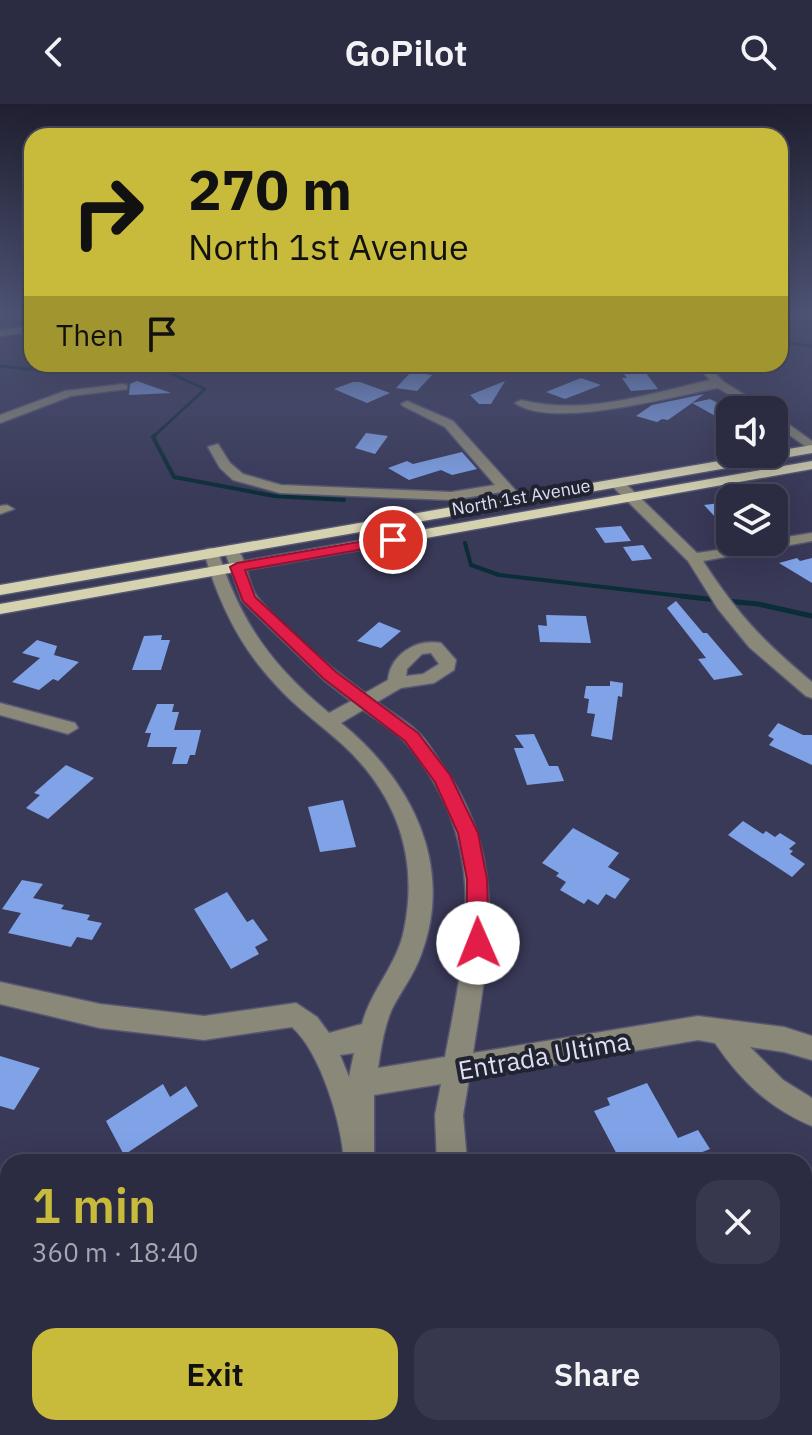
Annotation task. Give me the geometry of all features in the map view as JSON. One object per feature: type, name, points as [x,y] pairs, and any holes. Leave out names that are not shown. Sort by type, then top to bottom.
[{"type":"main road","name":"North 1st Avenue","points":[[231,549],[812,448]]},
{"type":"main road","name":"North 1st Avenue","points":[[0,590],[221,563],[812,465]]},
{"type":"main road","name":"North 1st Avenue","points":[[0,609],[221,563]]},
{"type":"street","points":[[711,375],[740,396]]},
{"type":"street","points":[[521,403],[537,410],[556,412],[719,383]]},
{"type":"street","points":[[0,419],[69,393],[123,387]]},
{"type":"street","points":[[407,404],[449,424],[518,501]]},
{"type":"street","points":[[788,429],[812,448]]},
{"type":"street","points":[[214,447],[225,465],[238,477],[280,489],[451,496],[505,487]]},
{"type":"street","points":[[617,483],[694,558],[724,606],[755,643],[812,692]]},
{"type":"street","points":[[694,558],[812,537]]},
{"type":"street","points":[[221,563],[231,549]]},
{"type":"street","points":[[221,563],[248,598],[330,676],[412,737],[453,795],[468,833],[477,879],[478,943],[449,1115],[451,1154]]},
{"type":"street","points":[[221,563],[238,620],[260,657],[378,766],[401,801],[418,848],[420,900],[411,952],[377,1015],[363,1084],[358,1150]]},
{"type":"street","points":[[330,721],[397,683]]},
{"type":"street","points":[[0,709],[68,728]]},
{"type":"street","points":[[0,993],[100,1016],[204,1028],[296,1015],[305,1020],[324,1046],[358,1150]]},
{"type":"street","name":"Entrada Ultima","points":[[363,1084],[698,1028],[724,1034],[749,1033],[774,1037],[812,1048]]},
{"type":"street","points":[[324,1046],[356,1040],[373,1031]]},
{"type":"street","points":[[724,1034],[746,1066],[779,1094],[812,1112]]},
{"type":"building","points":[[408,375],[432,375],[417,391],[396,388]]},
{"type":"building","points":[[625,375],[648,375],[658,389],[631,391],[622,378],[627,378]]},
{"type":"building","points":[[581,378],[601,385],[565,399],[546,392]]},
{"type":"building","points":[[137,381],[171,393],[129,395],[130,384]]},
{"type":"building","points":[[505,381],[491,404],[479,404],[470,395]]},
{"type":"building","points":[[353,382],[390,393],[367,403],[334,389]]},
{"type":"building","points":[[704,394],[668,420],[657,422],[636,416],[652,405]]},
{"type":"building","points":[[710,399],[716,402],[716,416],[692,403]]},
{"type":"building","points":[[366,433],[388,436],[375,454],[355,448]]},
{"type":"building","points":[[462,452],[477,469],[452,475],[441,470],[409,480],[388,468],[407,461],[413,464]]},
{"type":"building","points":[[716,504],[716,518],[704,505]]},
{"type":"building","points":[[621,526],[631,541],[605,543],[595,528]]},
{"type":"building","points":[[643,545],[652,559],[632,561],[623,547]]},
{"type":"building","points":[[797,558],[800,561],[812,558],[812,583],[779,563]]},
{"type":"building","points":[[676,601],[743,675],[714,680],[698,659],[706,658],[667,608]]},
{"type":"building","points":[[546,615],[586,616],[591,643],[540,642],[538,625],[547,626]]},
{"type":"building","points":[[379,622],[401,631],[381,648],[357,641]]},
{"type":"building","points":[[162,635],[161,640],[170,640],[161,670],[132,670],[144,636]]},
{"type":"building","points":[[37,640],[57,646],[54,655],[79,662],[58,681],[53,679],[39,690],[12,682],[40,658],[22,653]]},
{"type":"building","points":[[610,681],[623,683],[622,697],[618,696],[612,740],[591,736],[595,714],[587,713],[589,699],[584,698],[586,686],[610,686]]},
{"type":"building","points":[[157,704],[174,704],[172,712],[179,712],[174,730],[201,730],[195,755],[190,755],[187,764],[172,764],[177,747],[147,747],[151,733],[145,733]]},
{"type":"building","points":[[778,723],[803,735],[812,735],[812,765],[769,745],[774,739],[768,736]]},
{"type":"building","points":[[534,734],[549,766],[558,766],[564,781],[527,785],[514,748],[524,748],[515,735]]},
{"type":"building","points":[[66,765],[94,778],[48,819],[26,808],[40,795],[34,793]]},
{"type":"building","points":[[343,800],[356,847],[320,852],[308,807]]},
{"type":"building","points":[[743,821],[763,834],[766,831],[775,837],[780,833],[796,843],[789,849],[793,851],[790,854],[805,864],[792,877],[728,835]]},
{"type":"building","points":[[573,828],[619,853],[608,867],[630,879],[615,899],[606,894],[598,905],[588,899],[584,904],[560,890],[566,882],[556,876],[559,873],[542,863]]},
{"type":"building","points":[[22,880],[43,884],[33,898],[64,905],[61,909],[90,915],[87,920],[102,923],[92,940],[77,937],[71,947],[8,933],[21,913],[2,909]]},
{"type":"building","points":[[227,892],[247,922],[253,919],[268,940],[255,947],[259,954],[231,969],[194,909]]},
{"type":"building","points":[[0,1056],[40,1068],[14,1110],[0,1106]]},
{"type":"building","points":[[647,1083],[678,1138],[698,1130],[710,1149],[697,1154],[617,1154],[594,1111],[610,1105],[607,1098]]},
{"type":"building","points":[[163,1084],[170,1097],[186,1086],[198,1106],[126,1154],[106,1121]]},
{"type":"waterway","points":[[153,437],[205,389],[174,375]]},
{"type":"waterway","points":[[153,437],[174,477],[274,496],[344,500]]},
{"type":"waterway","points":[[465,543],[471,565],[499,575],[698,598]]},
{"type":"waterway","points":[[681,596],[717,600]]},
{"type":"waterway","points":[[727,601],[758,604],[812,616]]},
{"type":"route","points":[[393,540],[237,567],[248,598],[330,676],[412,737],[443,779],[468,833],[477,879],[478,943]]}]
